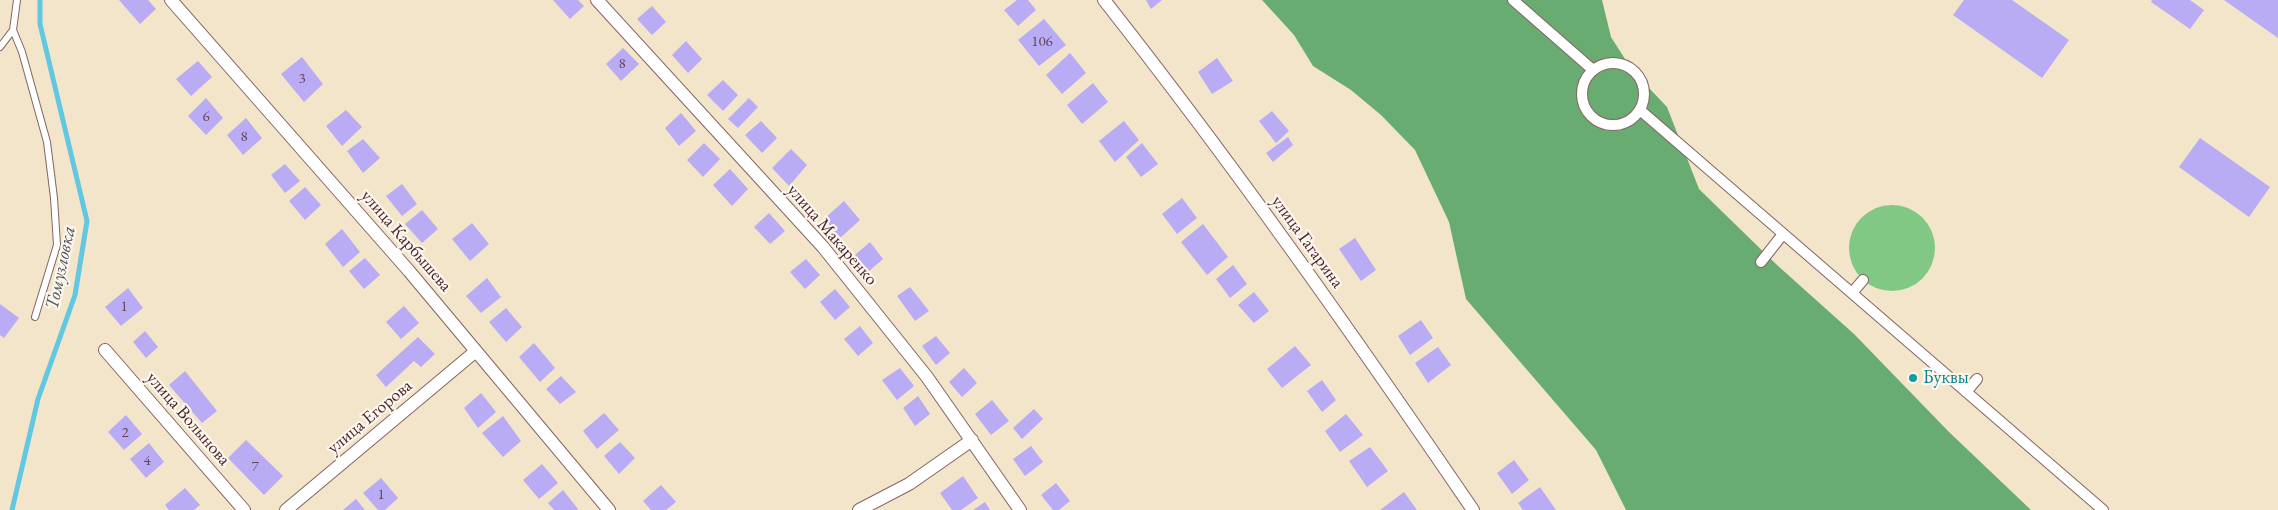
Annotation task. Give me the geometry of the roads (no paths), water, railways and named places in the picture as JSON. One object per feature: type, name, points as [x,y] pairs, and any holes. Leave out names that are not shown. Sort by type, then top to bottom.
[{"type":"street","name":"улица Карбышева","points":[[171,0],[409,271],[610,510]]},
{"type":"street","name":"улица Макаренко","points":[[597,0],[823,247],[926,377],[1020,510]]},
{"type":"street","name":"улица Гагарина","points":[[1104,0],[1148,56],[1349,328],[1473,510]]},
{"type":"street","points":[[1513,0],[1593,70]]},
{"type":"street","points":[[1615,63],[1626,66],[1636,72],[1642,82],[1644,96],[1640,110],[1629,121],[1614,125],[1599,122],[1588,112],[1582,98],[1584,82],[1593,70],[1604,64],[1615,63]]},
{"type":"street","points":[[1640,110],[2102,510]]},
{"type":"street","points":[[1761,262],[1783,234]]},
{"type":"street","points":[[1852,293],[1863,280]]},
{"type":"street","name":"улица Волынова","points":[[105,350],[244,510]]},
{"type":"street","name":"улица Егорова","points":[[286,510],[476,351]]},
{"type":"street","points":[[1966,392],[1977,379]]},
{"type":"street","points":[[859,510],[909,484],[972,440]]},
{"type":"lane","points":[[0,47],[13,30],[17,0]]},
{"type":"lane","points":[[13,30],[22,52],[47,142],[57,245],[35,318]]},
{"type":"waterway","name":"Томузловка","points":[[12,510],[38,399],[75,295],[87,221],[40,24],[40,0]]},
{"type":"place","name":"Буквы","points":[[1913,378]]}]
